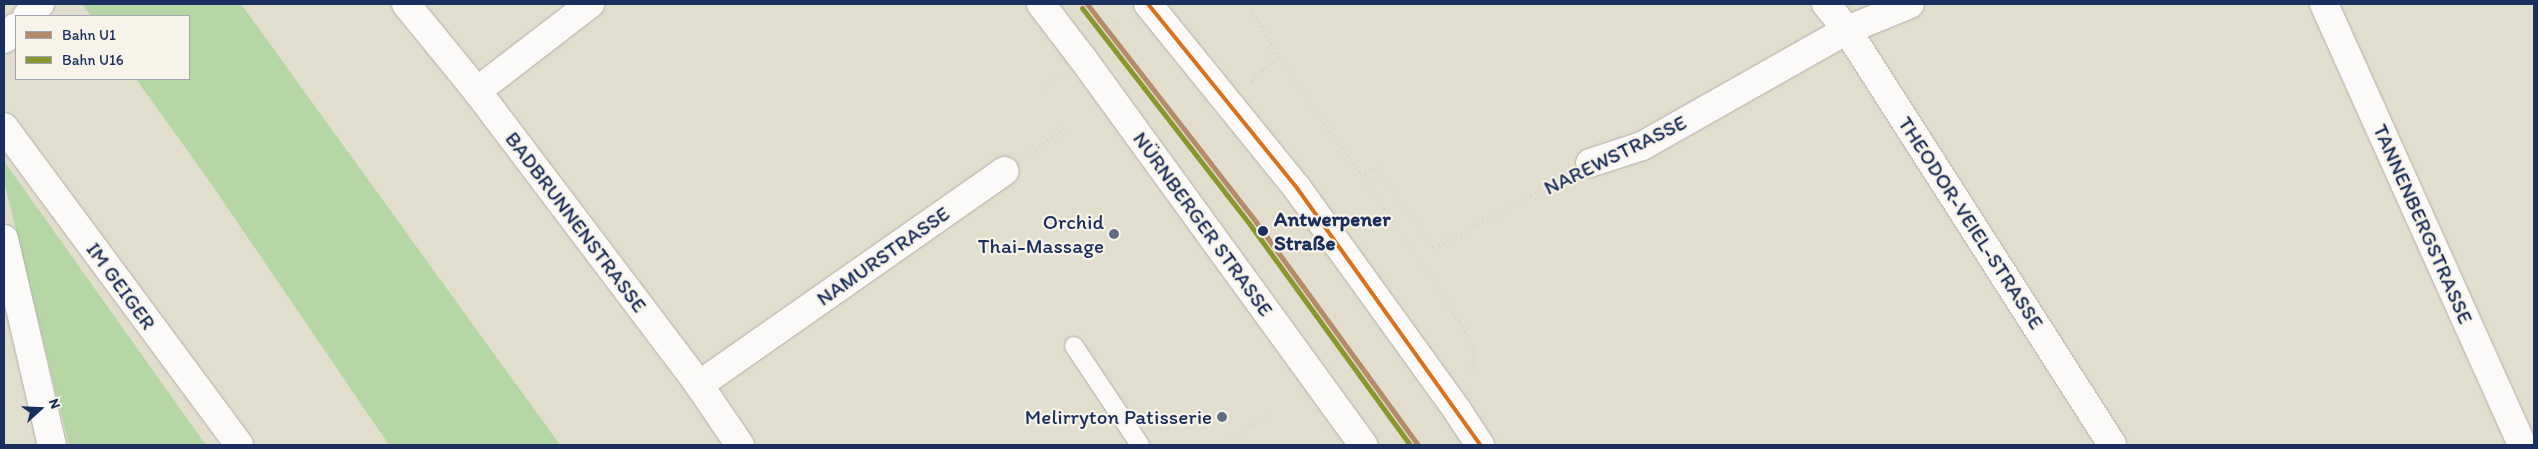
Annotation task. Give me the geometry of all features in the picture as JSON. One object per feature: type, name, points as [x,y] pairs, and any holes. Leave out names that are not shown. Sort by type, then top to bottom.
[{"type":"street","points":[[28,15],[40,4]]},
{"type":"street","name":"BADBRUNNENSTRASSE","points":[[406,4],[477,91],[699,385],[740,445]]},
{"type":"street","points":[[477,91],[590,4]]},
{"type":"street","name":"NÜRNBERGER STRASSE","points":[[1041,4],[1083,58],[1363,445]]},
{"type":"street","points":[[1148,4],[1297,188],[1457,410],[1480,445]]},
{"type":"street","name":"THEODOR-VEIEL-STRASSE","points":[[1826,4],[1847,30],[2112,445]]},
{"type":"street","name":"NAREWSTRASSE","points":[[1590,163],[1642,146],[1847,30],[1910,4]]},
{"type":"street","name":"TANNENBERGSTRASSE","points":[[2324,4],[2522,445]]},
{"type":"street","points":[[4,39],[15,28]]},
{"type":"street","name":"IM GEIGER","points":[[4,127],[239,445]]},
{"type":"street","name":"NAMURSTRASSE","points":[[699,385],[1005,172]]},
{"type":"street","points":[[4,239],[52,445]]},
{"type":"lane","points":[[1074,346],[1140,445]]},
{"type":"path","points":[[1249,4],[1278,57],[1460,322],[1474,346],[1473,380]]},
{"type":"path","points":[[1228,101],[1278,57]]},
{"type":"path","points":[[1005,172],[1067,126]]},
{"type":"path","name":"NAREWSTRASSE","points":[[1360,174],[1378,168],[1434,248],[1590,163]]},
{"type":"path","points":[[1233,445],[1232,436],[1270,415]]},
{"type":"green space","points":[[82,4],[241,4],[560,445],[389,445],[212,185],[137,80],[190,80],[190,15],[90,15]]},
{"type":"green space","points":[[4,161],[206,445],[69,445],[4,181]]},
{"type":"rail line","name":"U1","points":[[1087,4],[1256,222],[1418,445]]},
{"type":"rail line","name":"U16","points":[[1082,8],[1251,226],[1410,445]]},
{"type":"transit line","points":[[1148,4],[1297,188],[1480,445]]},
{"type":"place","name":"Antwerpener Straße","points":[[1263,231]]},
{"type":"place","name":"Orchid Thai-Massage","points":[[1114,234]]},
{"type":"place","name":"Melirryton Patisserie","points":[[1222,417]]}]
